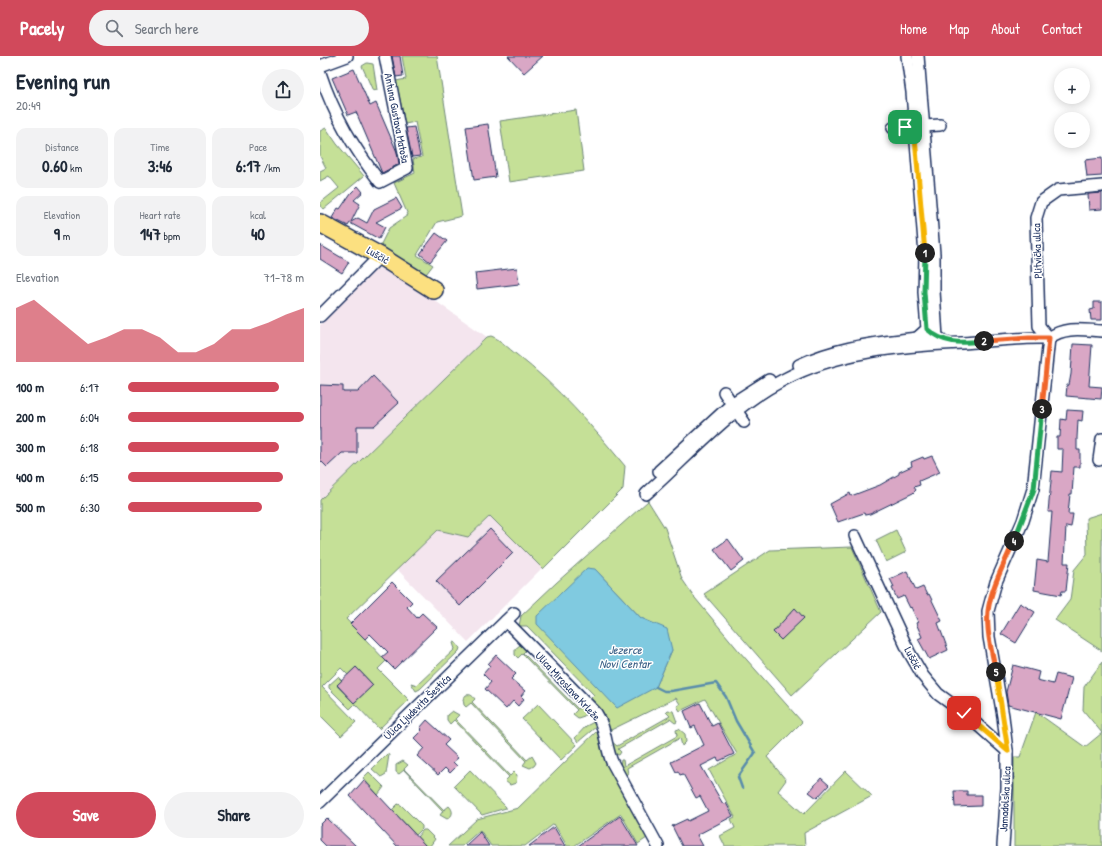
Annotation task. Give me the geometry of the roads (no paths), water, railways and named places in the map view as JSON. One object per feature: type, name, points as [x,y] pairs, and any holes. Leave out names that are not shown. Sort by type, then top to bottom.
[{"type":"main road","name":"Luščić","points":[[320,223],[380,256],[434,290]]},
{"type":"street","points":[[320,66],[347,56]]},
{"type":"street","name":"Antuna Gustava Matoša","points":[[320,73],[347,137],[380,182],[408,168],[385,56]]},
{"type":"street","points":[[907,56],[919,126],[934,254],[934,291],[937,338]]},
{"type":"street","points":[[918,56],[919,126],[925,255],[924,292],[927,329],[937,338]]},
{"type":"street","points":[[894,128],[940,125]]},
{"type":"street","name":"Plitvička ulica","points":[[1049,338],[1039,326],[1036,218],[1041,202],[1058,190],[1102,186]]},
{"type":"street","points":[[320,316],[380,256]]},
{"type":"street","points":[[916,338],[927,329]]},
{"type":"street","points":[[735,406],[783,380],[823,363],[842,357],[958,343],[1049,338],[1058,331],[1069,329],[1102,331]]},
{"type":"street","points":[[644,491],[717,426],[735,406],[779,374],[813,358],[864,345],[916,338],[937,338],[958,343]]},
{"type":"street","points":[[928,346],[937,338]]},
{"type":"street","name":"Jamadolska ulica","points":[[1003,846],[1008,751],[989,637],[988,611],[996,582],[1023,521],[1034,489],[1049,338]]},
{"type":"street","points":[[724,392],[735,406],[744,422]]},
{"type":"street","points":[[1099,460],[1102,439]]},
{"type":"street","name":"Luščić","points":[[855,536],[909,652],[923,676],[938,694],[964,713],[1008,751]]},
{"type":"street","name":"Ulica Ljudevita Šestića","points":[[320,802],[514,612]]},
{"type":"street","name":"Ulica Miroslava Krleže","points":[[506,621],[596,713],[603,723],[612,762],[658,846]]},
{"type":"water","name":"Jezerce Novi Centar","points":[[587,568],[595,569],[641,618],[667,629],[672,650],[656,687],[617,708],[537,624],[537,616]]},
{"type":"waterway","points":[[656,687],[664,691],[671,691],[716,683],[726,697],[736,721],[755,753],[738,777],[742,788]]}]
